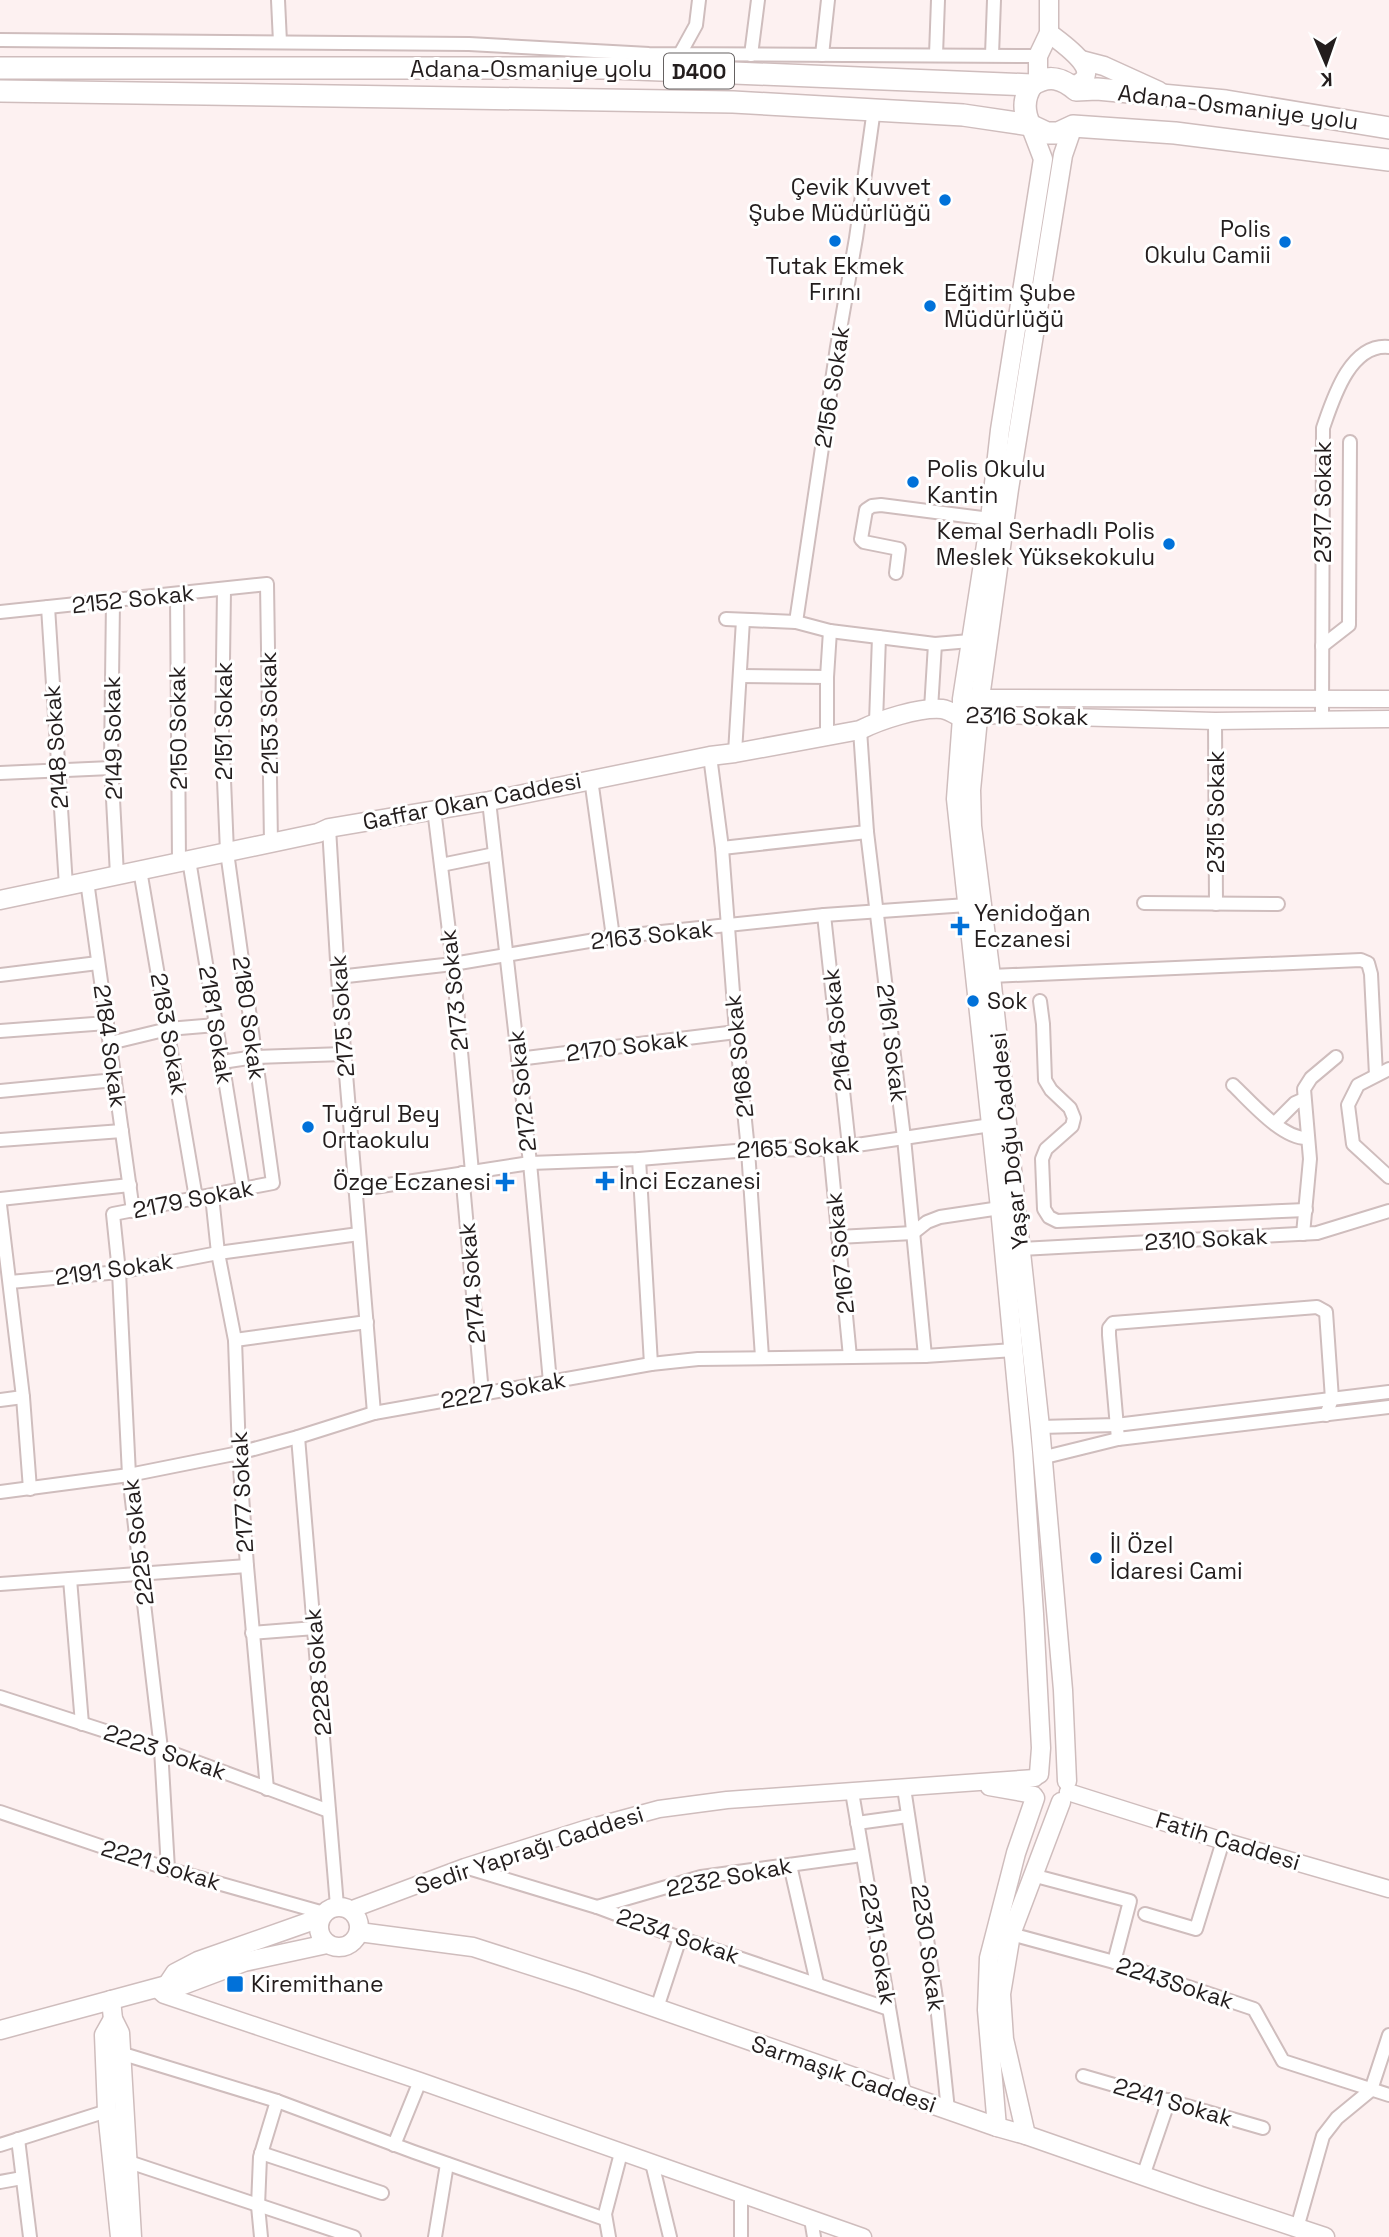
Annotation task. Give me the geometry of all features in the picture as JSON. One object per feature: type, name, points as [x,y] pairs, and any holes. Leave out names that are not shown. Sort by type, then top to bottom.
[{"type":"highway","name":"Adana-Osmaniye yolu","points":[[0,68],[611,68],[1035,83],[1054,78],[1066,81],[1073,88],[1226,101],[1389,128]]},
{"type":"highway","name":"Yaşar Doğu Caddesi","points":[[1030,125],[1026,117],[1025,100],[1035,83]]},
{"type":"highway","name":"Yaşar Doğu Caddesi","points":[[1073,88],[1079,99],[1079,110],[1073,126]]},
{"type":"highway","name":"Adana-Osmaniye yolu","points":[[0,91],[733,102],[874,109],[963,116],[1030,125],[1047,133],[1058,133],[1073,126],[1175,133],[1389,160]]},
{"type":"main road","points":[[1035,83],[1038,56],[1049,33],[1049,0]]},
{"type":"main road","points":[[1049,33],[1081,60],[1086,70],[1084,79],[1073,88]]},
{"type":"main road","points":[[1081,60],[1104,66],[1169,96]]},
{"type":"main road","name":"Yaşar Doğu Caddesi","points":[[1026,2134],[1004,2039],[1001,1994],[1011,1934],[1065,1792],[1063,1690],[1040,1427],[972,826],[974,711],[962,699],[990,519],[1000,430],[1043,159],[1030,125]]},
{"type":"main road","name":"Yaşar Doğu Caddesi","points":[[997,2127],[987,2010],[989,1958],[1036,1786],[1041,1748],[1014,1350],[956,799],[974,711],[1063,155],[1073,126]]},
{"type":"main road","name":"2316 Sokak","points":[[938,709],[962,699]]},
{"type":"main road","name":"2316 Sokak","points":[[938,709],[974,711]]},
{"type":"main road","name":"Gaffar Okan Caddesi","points":[[0,900],[318,833],[329,828],[489,801],[710,756],[827,736],[938,709]]},
{"type":"main road","points":[[1044,1771],[1055,1771],[1064,1776],[1065,1792],[1048,1806],[1036,1786],[1044,1771]]},
{"type":"main road","points":[[327,1944],[319,1932],[333,1912]]},
{"type":"main road","points":[[0,2030],[162,1986],[183,1985],[244,1962],[327,1944],[346,1946],[359,1932],[358,1919],[333,1912],[198,1961],[175,1973],[162,1986]]},
{"type":"main road","name":"Sarmaşık Caddesi","points":[[359,1932],[473,1947],[1325,2237]]},
{"type":"main road","points":[[111,2000],[113,2019],[120,2033],[132,2237]]},
{"type":"main road","points":[[113,2019],[104,2035],[107,2111],[120,2237]]},
{"type":"street","points":[[278,0],[280,42]]},
{"type":"street","points":[[680,54],[696,25],[699,0]]},
{"type":"street","points":[[751,55],[758,0]]},
{"type":"street","points":[[822,55],[828,0]]},
{"type":"street","points":[[936,55],[938,0]]},
{"type":"street","points":[[992,55],[994,0]]},
{"type":"street","points":[[0,40],[469,44],[680,54],[1038,56]]},
{"type":"street","name":"2156 Sokak","points":[[796,622],[874,109]]},
{"type":"street","name":"2317 Sokak","points":[[1322,719],[1323,428],[1337,387],[1357,360],[1368,351],[1387,343]]},
{"type":"street","name":"2317 Sokak","points":[[1322,646],[1349,625],[1350,442]]},
{"type":"street","points":[[896,573],[899,549],[864,542],[861,539],[866,510],[872,506],[990,519]]},
{"type":"street","name":"2152 Sokak","points":[[0,612],[267,584]]},
{"type":"street","name":"2153 Sokak","points":[[267,584],[271,843]]},
{"type":"street","name":"2151 Sokak","points":[[224,590],[222,732],[227,852]]},
{"type":"street","name":"2150 Sokak","points":[[177,594],[184,861]]},
{"type":"street","name":"2149 Sokak","points":[[113,601],[111,768],[117,875]]},
{"type":"street","name":"2148 Sokak","points":[[48,607],[66,886]]},
{"type":"street","points":[[726,619],[796,622],[830,631],[935,644],[970,641]]},
{"type":"street","points":[[735,753],[743,620]]},
{"type":"street","points":[[827,736],[830,631]]},
{"type":"street","name":"2161 Sokak","points":[[879,637],[868,726],[867,832],[904,1138],[926,1356]]},
{"type":"street","points":[[935,644],[938,709]]},
{"type":"street","points":[[740,676],[827,677]]},
{"type":"street","name":"2316 Sokak","points":[[974,711],[1389,699]]},
{"type":"street","name":"2316 Sokak","points":[[974,711],[1215,721],[1389,719]]},
{"type":"street","name":"2315 Sokak","points":[[1215,721],[1216,904]]},
{"type":"street","name":"2168 Sokak","points":[[710,756],[722,848],[748,1150],[762,1357]]},
{"type":"street","points":[[0,774],[111,768]]},
{"type":"street","points":[[591,779],[613,937]]},
{"type":"street","name":"2172 Sokak","points":[[489,801],[530,1163],[550,1382]]},
{"type":"street","name":"2173 Sokak","points":[[434,809],[453,964],[466,1172]]},
{"type":"street","name":"2175 Sokak","points":[[329,828],[338,977],[374,1413]]},
{"type":"street","points":[[722,848],[867,832]]},
{"type":"street","name":"2180 Sokak","points":[[227,852],[273,1183]]},
{"type":"street","points":[[441,864],[495,854]]},
{"type":"street","name":"2181 Sokak","points":[[184,861],[216,1025],[243,1189]]},
{"type":"street","name":"2183 Sokak","points":[[141,870],[197,1199]]},
{"type":"street","name":"2184 Sokak","points":[[87,881],[133,1211]]},
{"type":"street","points":[[1144,903],[1278,904]]},
{"type":"street","name":"2163 Sokak","points":[[338,977],[453,964],[613,937],[824,915],[967,905]]},
{"type":"street","name":"2164 Sokak","points":[[824,915],[849,1146]]},
{"type":"street","points":[[991,976],[1361,960],[1368,963],[1371,974],[1376,1075]]},
{"type":"street","points":[[0,975],[99,963]]},
{"type":"street","points":[[1040,1002],[1045,1080],[1051,1090],[1070,1108],[1074,1118],[1072,1126],[1046,1149],[1042,1159],[1044,1209],[1049,1217],[1058,1221],[1306,1210]]},
{"type":"street","points":[[0,1031],[107,1023]]},
{"type":"street","points":[[110,1043],[168,1029],[216,1025]]},
{"type":"street","name":"2170 Sokak","points":[[518,1059],[736,1032]]},
{"type":"street","points":[[222,1062],[344,1054]]},
{"type":"street","points":[[1303,1234],[1309,1174],[1304,1089],[1308,1081],[1336,1058]]},
{"type":"street","points":[[1389,1069],[1358,1085],[1349,1105],[1353,1144],[1389,1177]]},
{"type":"street","points":[[0,1091],[115,1080]]},
{"type":"street","points":[[1233,1085],[1275,1123],[1294,1136],[1308,1138]]},
{"type":"street","points":[[1275,1123],[1295,1103],[1304,1099]]},
{"type":"street","name":"2165 Sokak","points":[[355,1190],[530,1163],[639,1159],[748,1150],[830,1149],[991,1125]]},
{"type":"street","points":[[0,1140],[122,1131]]},
{"type":"street","name":"2167 Sokak","points":[[830,1149],[850,1357]]},
{"type":"street","points":[[639,1159],[651,1364]]},
{"type":"street","name":"2174 Sokak","points":[[466,1172],[482,1393]]},
{"type":"street","name":"2179 Sokak","points":[[113,1214],[273,1183]]},
{"type":"street","points":[[0,1199],[130,1185]]},
{"type":"street","name":"2177 Sokak","points":[[212,1196],[218,1253],[235,1340],[247,1566],[267,1789]]},
{"type":"street","points":[[0,1205],[9,1282],[6,1305],[23,1397],[30,1489]]},
{"type":"street","points":[[838,1237],[913,1233],[927,1222],[940,1217],[1000,1208]]},
{"type":"street","name":"2310 Sokak","points":[[1021,1249],[1317,1233],[1389,1211]]},
{"type":"street","name":"2225 Sokak","points":[[113,1214],[119,1272],[129,1475],[161,1749],[167,1869]]},
{"type":"street","name":"2191 Sokak","points":[[9,1282],[119,1272],[218,1253],[359,1234]]},
{"type":"street","points":[[1118,1439],[1109,1335],[1113,1323],[1322,1308],[1326,1312],[1332,1399],[1326,1415]]},
{"type":"street","points":[[235,1340],[367,1322]]},
{"type":"street","name":"2227 Sokak","points":[[0,1492],[129,1475],[239,1452],[374,1413],[651,1364],[698,1359],[926,1356],[1014,1350]]},
{"type":"street","points":[[1040,1427],[1116,1425],[1389,1392]]},
{"type":"street","points":[[0,1400],[23,1397]]},
{"type":"street","points":[[1041,1458],[1118,1439],[1389,1407]]},
{"type":"street","name":"2228 Sokak","points":[[298,1437],[329,1811],[333,1912]]},
{"type":"street","points":[[0,1584],[247,1566]]},
{"type":"street","points":[[70,1579],[82,1724]]},
{"type":"street","points":[[253,1633],[315,1628]]},
{"type":"street","name":"2223 Sokak","points":[[0,1697],[161,1749],[329,1811]]},
{"type":"street","name":"Sedir Yaprağı Caddesi","points":[[333,1912],[584,1829],[659,1809],[727,1800],[962,1783],[1036,1786]]},
{"type":"street","name":"2230 Sokak","points":[[904,1788],[937,2005],[948,2110]]},
{"type":"street","name":"2231 Sokak","points":[[852,1792],[904,2095]]},
{"type":"street","name":"Fatih Caddesi","points":[[1065,1792],[1389,1889]]},
{"type":"street","name":"2221 Sokak","points":[[0,1812],[167,1869],[333,1912]]},
{"type":"street","points":[[857,1823],[908,1816]]},
{"type":"street","points":[[1145,1914],[1196,1929],[1223,1841]]},
{"type":"street","name":"2232 Sokak","points":[[597,1907],[701,1877],[862,1855]]},
{"type":"street","points":[[790,1864],[817,1983]]},
{"type":"street","name":"2234 Sokak","points":[[465,1867],[597,1907],[889,2009]]},
{"type":"street","points":[[1032,1875],[1130,1901],[1114,1962]]},
{"type":"street","name":"2243Sokak","points":[[1011,1934],[1114,1962],[1254,2009],[1283,2061],[1389,2095]]},
{"type":"street","points":[[657,2008],[680,1938]]},
{"type":"street","points":[[162,1986],[164,1995],[420,2081],[848,2234],[863,2237]]},
{"type":"street","points":[[1297,2228],[1323,2136],[1337,2118],[1371,2090],[1389,2035]]},
{"type":"street","points":[[120,2053],[277,2101],[606,2220]]},
{"type":"street","name":"2241 Sokak","points":[[1083,2076],[1263,2128]]},
{"type":"street","points":[[394,2145],[420,2081]]},
{"type":"street","points":[[1143,2176],[1169,2100]]},
{"type":"street","points":[[261,2237],[258,2207],[261,2153],[277,2101]]},
{"type":"street","points":[[0,2145],[107,2111]]},
{"type":"street","points":[[18,2139],[30,2237]]},
{"type":"street","points":[[609,2237],[605,2214],[621,2152]]},
{"type":"street","points":[[261,2153],[382,2193]]},
{"type":"street","points":[[126,2161],[321,2232],[354,2237]]},
{"type":"street","points":[[652,2163],[670,2237]]},
{"type":"street","points":[[435,2237],[447,2164]]},
{"type":"street","points":[[0,2182],[22,2178]]},
{"type":"street","points":[[741,2194],[741,2237]]},
{"type":"street","points":[[811,2219],[814,2237]]},
{"type":"place","name":"Çevik Kuvvet Şube Müdürlüğü","points":[[945,200]]},
{"type":"place","name":"Tutak Ekmek Fırını","points":[[835,241]]},
{"type":"place","name":"Polis Okulu Camii","points":[[1285,242]]},
{"type":"place","name":"Eğitim Şube Müdürlüğü","points":[[930,306]]},
{"type":"place","name":"Polis Okulu Kantin","points":[[913,482]]},
{"type":"place","name":"Kemal Serhadlı Polis Meslek Yüksekokulu","points":[[1169,544]]},
{"type":"place","name":"Yenidoğan Eczanesi","points":[[960,926]]},
{"type":"place","name":"Sok","points":[[973,1001]]},
{"type":"place","name":"Tuğrul Bey Ortaokulu","points":[[308,1127]]},
{"type":"place","name":"İnci Eczanesi","points":[[605,1181]]},
{"type":"place","name":"Özge Eczanesi","points":[[505,1182]]},
{"type":"place","name":"İl Özel İdaresi Cami","points":[[1096,1558]]},
{"type":"place","name":"Kiremithane","points":[[235,1984]]}]
